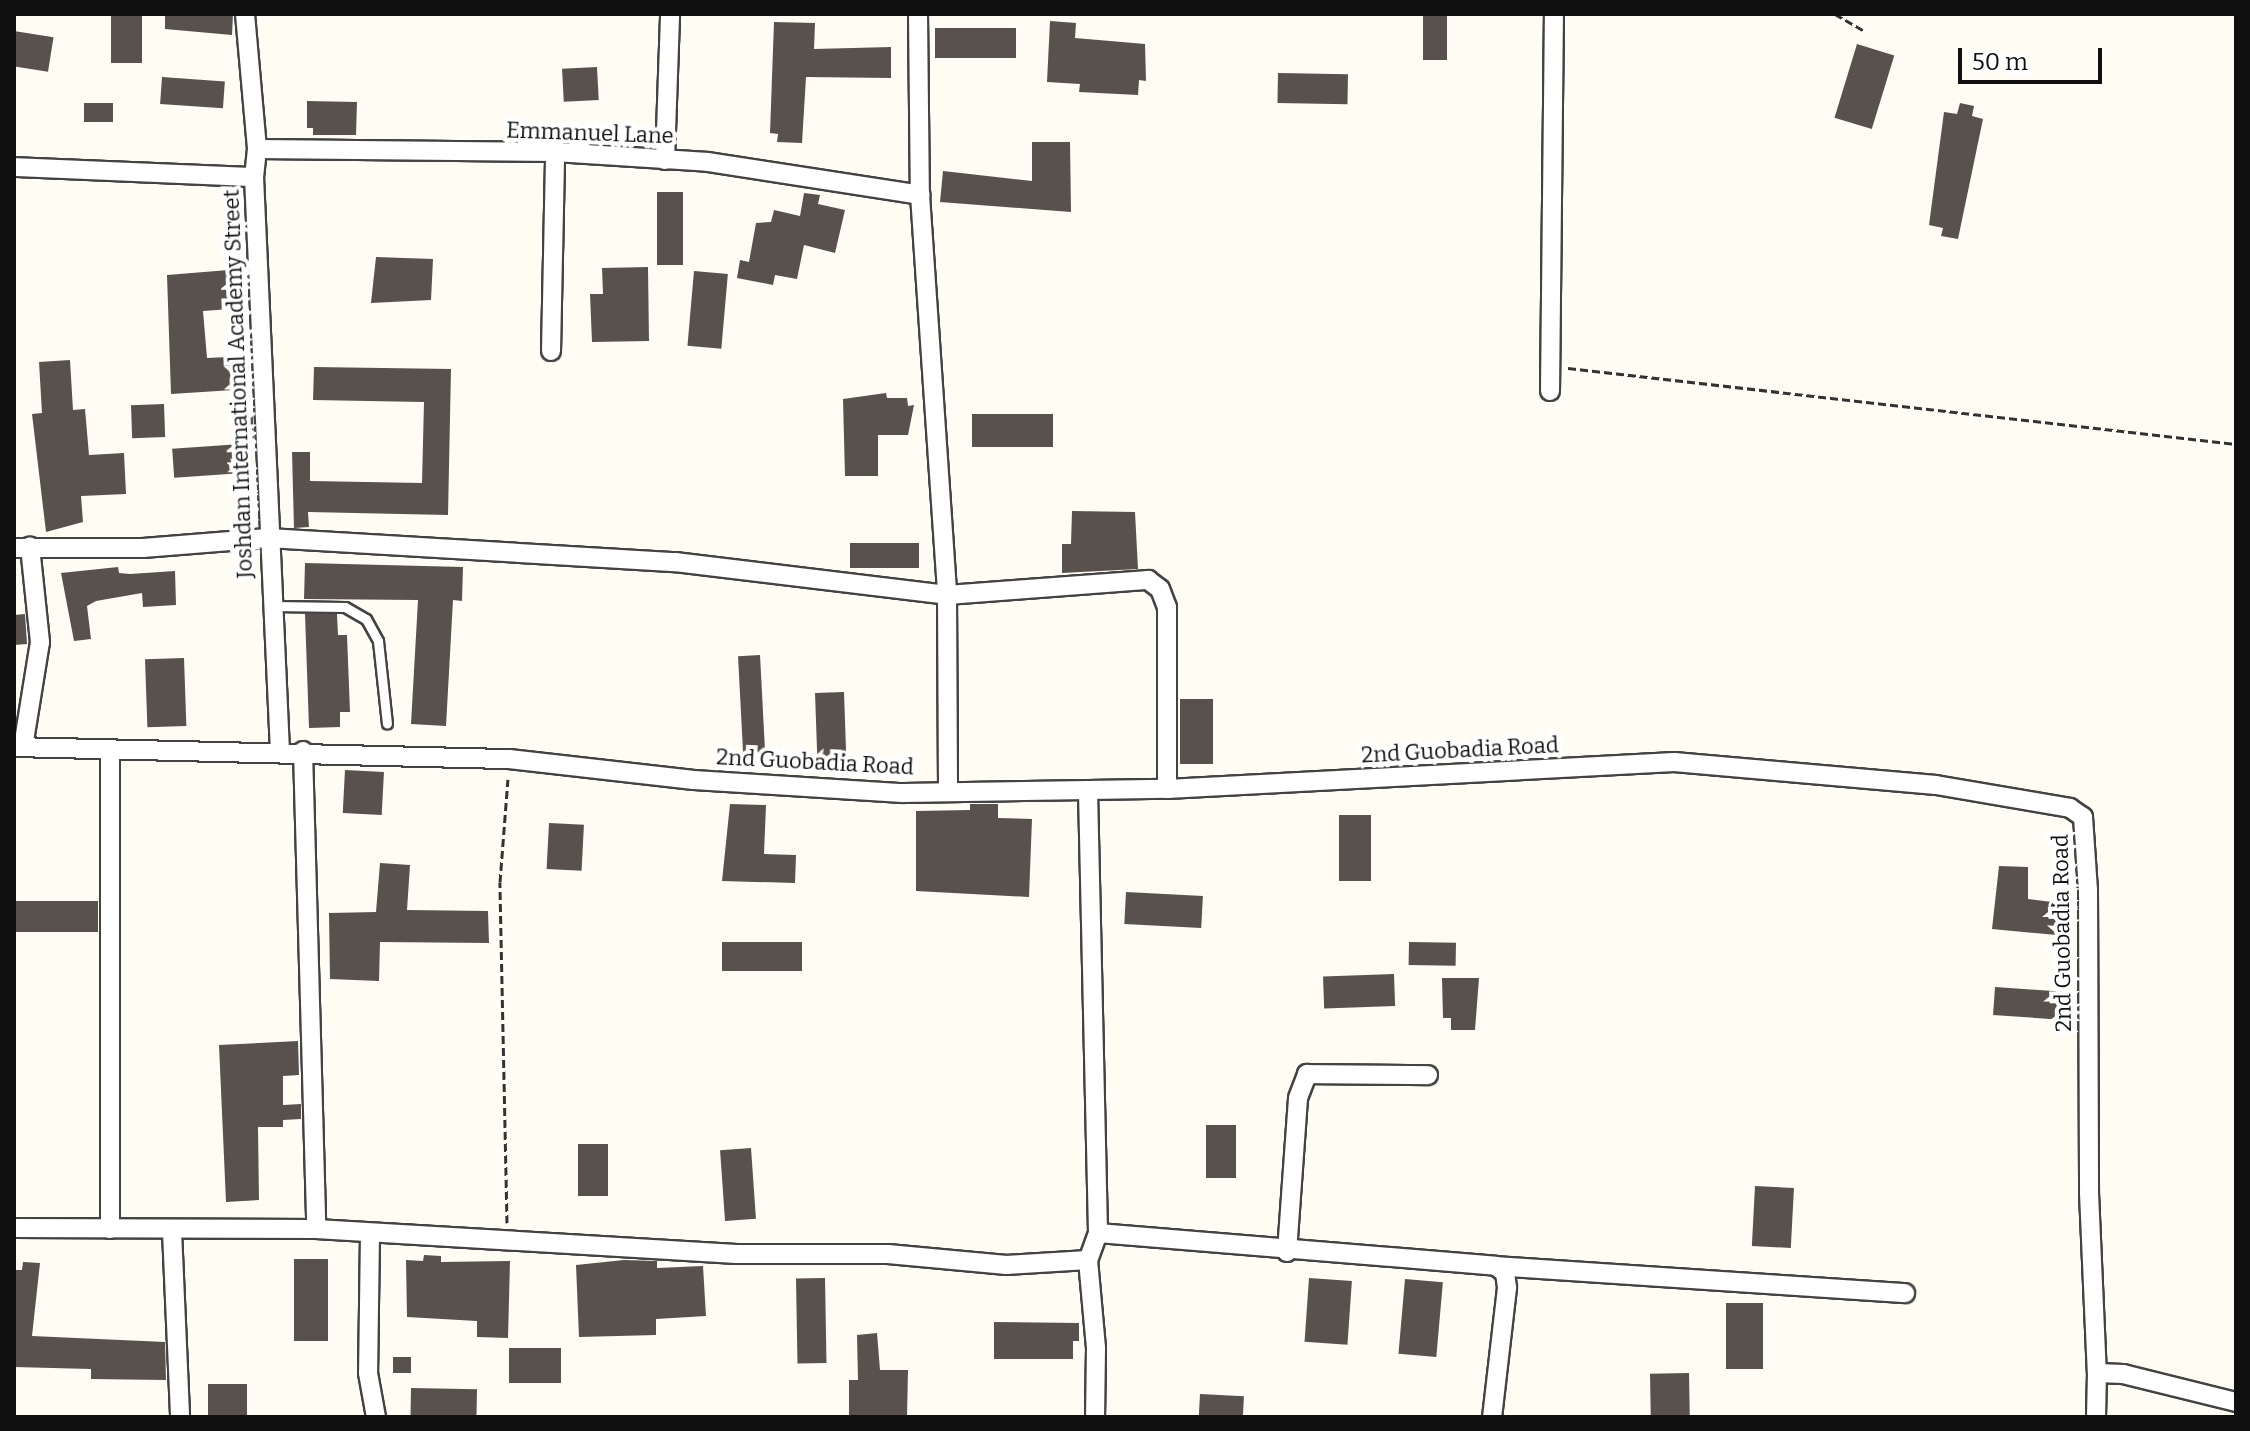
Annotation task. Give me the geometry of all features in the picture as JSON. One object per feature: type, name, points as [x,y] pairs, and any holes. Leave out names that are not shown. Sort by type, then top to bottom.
[{"type":"street","name":"Joshdan International Academy Street","points":[[245,14],[257,149],[254,177],[280,752]]},
{"type":"street","points":[[665,160],[670,14]]},
{"type":"street","points":[[918,14],[920,195],[947,595],[948,790]]},
{"type":"street","points":[[1550,391],[1554,14]]},
{"type":"street","name":"Emmanuel Lane","points":[[257,149],[555,152],[665,160],[920,195]]},
{"type":"street","points":[[551,351],[555,152]]},
{"type":"street","points":[[14,167],[254,177]]},
{"type":"street","points":[[19,747],[40,642],[22,548],[143,548],[268,538],[675,562],[947,595],[1133,578],[1148,580],[1160,589],[1167,607],[1167,789]]},
{"type":"street","name":"2nd Guobadia Road","points":[[19,747],[303,751],[509,759],[694,780],[903,793],[1167,789],[1674,762],[1936,785],[2081,813],[2088,890],[2089,1193],[2097,1373]]},
{"type":"street","points":[[110,749],[110,1229]]},
{"type":"street","points":[[303,751],[316,1229]]},
{"type":"street","points":[[1088,791],[1098,1233],[1088,1260],[1096,1348],[1095,1417]]},
{"type":"street","points":[[1287,1252],[1298,1098],[1307,1074],[1428,1075]]},
{"type":"street","points":[[14,1228],[172,1231],[316,1229],[508,1243],[599,1242],[736,1254],[888,1254],[1006,1265],[1088,1260]]},
{"type":"street","points":[[172,1231],[180,1417]]},
{"type":"street","points":[[1098,1233],[1287,1252],[1905,1293]]},
{"type":"street","points":[[370,1235],[368,1373],[376,1417]]},
{"type":"street","points":[[1492,1417],[1507,1288],[1505,1273],[1496,1266]]},
{"type":"street","points":[[2096,1417],[2097,1373],[2123,1374],[2236,1402]]},
{"type":"lane","points":[[272,606],[345,607],[366,619],[378,641],[387,724]]},
{"type":"path","points":[[1835,14],[1864,31]]},
{"type":"path","points":[[1551,366],[2236,444]]},
{"type":"path","points":[[508,1243],[500,882],[509,759]]},
{"type":"building","points":[[111,14],[142,14],[142,63],[111,63]]},
{"type":"building","points":[[165,14],[233,14],[232,35],[165,29]]},
{"type":"building","points":[[1423,14],[1447,14],[1447,60],[1423,60]]},
{"type":"building","points":[[1050,21],[1076,23],[1075,38],[1145,44],[1146,81],[1139,80],[1138,95],[1079,92],[1080,84],[1047,82]]},
{"type":"building","points":[[774,22],[815,23],[814,49],[891,47],[891,78],[806,77],[802,143],[777,142],[778,134],[770,133]]},
{"type":"building","points":[[935,28],[1016,28],[1016,58],[935,58]]},
{"type":"building","points":[[14,31],[54,37],[48,72],[14,66]]},
{"type":"building","points":[[1857,44],[1894,55],[1872,129],[1834,118]]},
{"type":"building","points":[[597,67],[599,100],[564,102],[562,69]]},
{"type":"building","points":[[1278,73],[1348,74],[1347,104],[1277,103]]},
{"type":"building","points":[[162,77],[225,81],[223,108],[160,104]]},
{"type":"building","points":[[307,101],[357,102],[356,135],[313,135],[313,128],[307,128]]},
{"type":"building","points":[[84,103],[113,103],[113,122],[84,122]]},
{"type":"building","points":[[1960,103],[1974,106],[1972,116],[1983,119],[1958,239],[1941,236],[1943,228],[1929,225],[1944,112],[1957,114]]},
{"type":"building","points":[[1032,142],[1070,142],[1071,212],[940,202],[943,171],[1032,181]]},
{"type":"building","points":[[657,192],[683,192],[683,265],[657,265]]},
{"type":"building","points":[[804,193],[820,195],[818,204],[845,210],[835,253],[804,245],[797,279],[775,275],[773,285],[737,278],[740,260],[749,262],[756,223],[771,222],[774,210],[800,216]]},
{"type":"building","points":[[376,257],[433,259],[431,300],[371,303]]},
{"type":"building","points":[[648,267],[649,341],[592,342],[590,294],[603,294],[602,268]]},
{"type":"building","points":[[241,269],[244,308],[203,311],[207,358],[248,356],[249,389],[171,394],[167,275]]},
{"type":"building","points":[[694,271],[728,274],[721,349],[687,346]]},
{"type":"building","points":[[70,360],[73,410],[85,409],[89,455],[124,453],[126,494],[81,496],[83,522],[46,532],[32,414],[42,413],[39,362]]},
{"type":"building","points":[[314,367],[451,369],[448,515],[308,512],[309,527],[294,528],[292,452],[310,452],[310,481],[422,483],[424,402],[313,400]]},
{"type":"building","points":[[886,393],[887,398],[907,398],[908,406],[914,405],[908,435],[878,435],[878,476],[845,476],[843,399]]},
{"type":"building","points":[[164,404],[165,437],[132,438],[131,405]]},
{"type":"building","points":[[972,414],[1053,414],[1053,447],[972,447]]},
{"type":"building","points":[[242,415],[253,415],[254,442],[243,442]]},
{"type":"building","points":[[241,444],[243,473],[174,478],[172,449]]},
{"type":"building","points":[[1072,511],[1135,512],[1138,569],[1062,573],[1062,544],[1071,544]]},
{"type":"building","points":[[850,543],[919,543],[919,568],[850,568]]},
{"type":"building","points":[[305,563],[463,567],[462,601],[453,600],[446,726],[411,724],[418,600],[304,599]]},
{"type":"building","points":[[118,567],[119,573],[130,574],[175,571],[176,605],[143,607],[142,593],[96,601],[87,606],[91,639],[74,641],[61,573]]},
{"type":"building","points":[[25,614],[27,644],[14,645],[14,615]]},
{"type":"building","points":[[305,614],[337,614],[338,635],[347,635],[350,712],[340,712],[340,727],[309,728]]},
{"type":"building","points":[[760,655],[765,759],[743,760],[738,656]]},
{"type":"building","points":[[184,658],[186,726],[147,727],[145,659]]},
{"type":"building","points":[[844,692],[846,760],[817,761],[815,693]]},
{"type":"building","points":[[1180,699],[1213,699],[1213,764],[1180,764]]},
{"type":"building","points":[[345,770],[384,772],[382,815],[343,813]]},
{"type":"building","points":[[730,804],[766,805],[764,854],[796,855],[795,883],[722,881]]},
{"type":"building","points":[[970,804],[998,804],[998,818],[1032,819],[1029,897],[916,891],[916,811],[970,810]]},
{"type":"building","points":[[1339,815],[1371,815],[1371,881],[1339,881]]},
{"type":"building","points":[[549,823],[584,825],[582,871],[547,869]]},
{"type":"building","points":[[380,863],[410,865],[407,910],[488,911],[489,943],[380,942],[379,981],[330,979],[329,913],[376,912]]},
{"type":"building","points":[[1999,866],[2028,867],[2028,899],[2060,903],[2057,935],[1992,929]]},
{"type":"building","points":[[1126,892],[1203,896],[1201,928],[1124,924]]},
{"type":"building","points":[[14,901],[98,901],[98,932],[14,932]]},
{"type":"building","points":[[722,942],[802,942],[802,971],[722,971]]},
{"type":"building","points":[[1409,942],[1456,943],[1456,966],[1409,965]]},
{"type":"building","points":[[1394,974],[1395,1006],[1324,1008],[1323,976]]},
{"type":"building","points":[[1442,978],[1479,978],[1475,1030],[1451,1030],[1451,1018],[1443,1018]]},
{"type":"building","points":[[1995,987],[2070,992],[2068,1020],[1993,1015]]},
{"type":"building","points":[[298,1041],[299,1075],[283,1076],[283,1105],[301,1104],[301,1119],[283,1120],[283,1127],[258,1127],[259,1200],[226,1202],[219,1045]]},
{"type":"building","points":[[1206,1125],[1236,1125],[1236,1178],[1206,1178]]},
{"type":"building","points":[[578,1144],[608,1144],[608,1196],[578,1196]]},
{"type":"building","points":[[751,1148],[756,1219],[725,1221],[720,1150]]},
{"type":"building","points":[[1755,1186],[1794,1188],[1791,1248],[1752,1246]]},
{"type":"building","points":[[424,1255],[441,1256],[441,1262],[510,1261],[508,1338],[477,1337],[477,1321],[407,1317],[406,1260],[423,1261]]},
{"type":"building","points":[[294,1259],[328,1259],[328,1341],[294,1341]]},
{"type":"building","points":[[624,1260],[657,1261],[657,1268],[703,1266],[706,1316],[656,1319],[656,1335],[579,1337],[576,1265]]},
{"type":"building","points":[[23,1262],[40,1263],[32,1336],[165,1342],[166,1380],[91,1379],[91,1369],[14,1367],[14,1270],[22,1270]]},
{"type":"building","points":[[825,1278],[826,1363],[797,1363],[796,1279]]},
{"type":"building","points":[[1309,1278],[1352,1281],[1347,1345],[1305,1342]]},
{"type":"building","points":[[1405,1279],[1443,1282],[1436,1357],[1398,1354]]},
{"type":"building","points":[[1726,1303],[1763,1303],[1763,1369],[1726,1369]]},
{"type":"building","points":[[994,1322],[1079,1323],[1079,1341],[1073,1341],[1073,1359],[994,1359]]},
{"type":"building","points":[[877,1333],[880,1370],[908,1370],[907,1417],[849,1417],[849,1380],[858,1380],[857,1335]]},
{"type":"building","points":[[509,1348],[561,1348],[561,1383],[509,1383]]},
{"type":"building","points":[[393,1357],[411,1357],[411,1373],[393,1373]]},
{"type":"building","points":[[1689,1373],[1690,1417],[1651,1417],[1650,1374]]},
{"type":"building","points":[[208,1384],[247,1384],[247,1416],[208,1416]]},
{"type":"building","points":[[411,1388],[477,1389],[477,1417],[410,1417]]},
{"type":"building","points":[[1200,1394],[1244,1396],[1243,1417],[1199,1417]]}]
